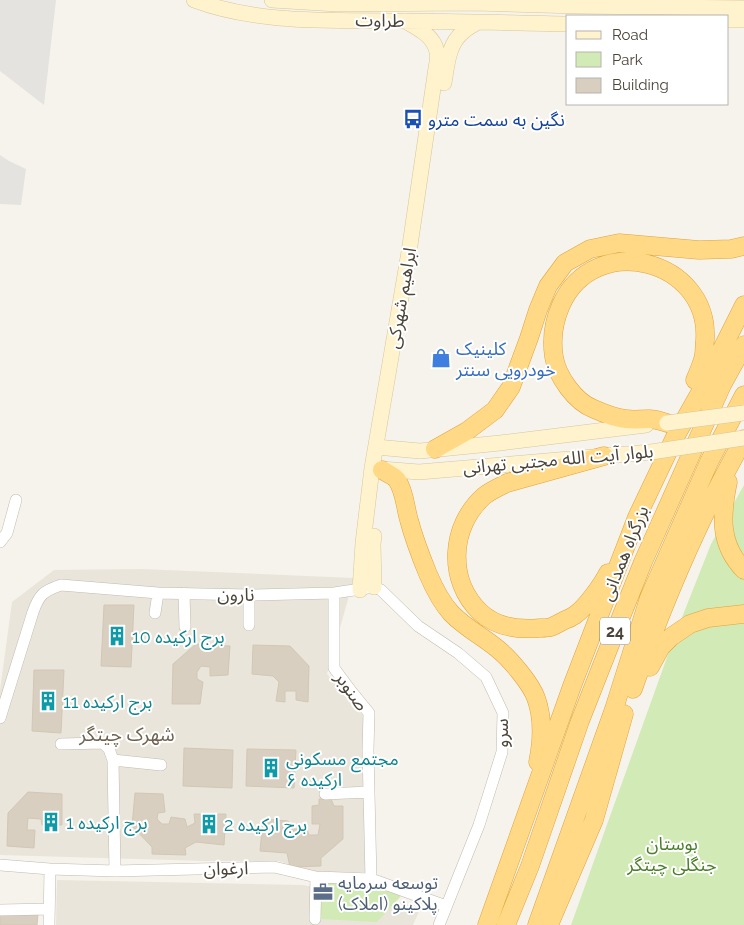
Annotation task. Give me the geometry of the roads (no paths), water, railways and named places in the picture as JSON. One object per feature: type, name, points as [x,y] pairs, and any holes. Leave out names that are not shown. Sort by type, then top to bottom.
[{"type":"highway","points":[[435,449],[467,431],[495,410],[511,387],[548,286],[565,263],[590,249],[619,243],[699,250],[731,249],[744,246]]},
{"type":"highway","points":[[644,262],[662,268],[676,277],[686,287],[700,309],[704,320],[704,358],[685,405],[671,430],[651,419],[616,417],[592,409],[571,391],[557,371],[552,346],[556,318],[574,284],[589,272],[604,265],[644,262]]},
{"type":"highway","name":"بزرگراه همدانی","points":[[487,925],[572,686],[671,430],[701,391],[744,305]]},
{"type":"highway","name":"بزرگراه همدانی","points":[[506,925],[530,866],[580,721],[618,623],[722,385],[744,345]]},
{"type":"highway","name":"24","points":[[537,925],[614,709],[649,598],[709,462],[744,395]]},
{"type":"highway","points":[[549,925],[594,820],[626,708],[652,636],[698,530],[744,438]]},
{"type":"highway","points":[[604,456],[506,483],[484,496],[469,513],[463,524],[456,549],[459,574],[467,596],[480,612],[496,623],[521,629],[550,627],[575,615],[591,598],[606,577],[637,517]]},
{"type":"highway","points":[[733,458],[723,514],[724,534],[732,556],[744,570]]},
{"type":"highway","points":[[377,469],[397,479],[400,485],[408,519],[419,551],[442,600],[458,620],[501,651],[525,679],[536,697],[540,723],[539,757],[526,814]]},
{"type":"highway","points":[[626,708],[661,647],[671,637],[697,621],[744,614]]},
{"type":"main road","name":"طراوت","points":[[194,0],[227,10],[261,16],[336,20],[566,24]]},
{"type":"main road","name":"طراوت","points":[[272,0],[474,3],[576,11],[672,4],[744,8]]},
{"type":"main road","points":[[329,2],[336,20]]},
{"type":"main road","points":[[729,20],[744,20]]},
{"type":"main road","name":"ابراهیم شهرکی","points":[[367,588],[377,469],[436,68],[437,52],[432,40],[423,31],[406,21]]},
{"type":"main road","name":"ابراهیم شهرکی","points":[[380,448],[449,54],[452,44],[461,33],[476,23]]},
{"type":"main road","name":"بلوار آیت الله مجتبی تهرانی","points":[[380,448],[420,451],[671,430],[744,413]]},
{"type":"main road","name":"بلوار آیت الله مجتبی تهرانی","points":[[377,469],[419,472],[651,452],[744,438]]},
{"type":"main road","points":[[402,471],[398,460],[404,450]]},
{"type":"street","points":[[0,542],[7,533],[16,500]]},
{"type":"street","name":"نارون","points":[[0,718],[32,612],[38,599],[48,589],[61,584],[158,593],[249,595],[334,593],[367,588]]},
{"type":"street","name":"سرو","points":[[367,588],[381,590],[418,626],[458,653],[486,677],[503,712],[502,752],[479,825],[439,925]]},
{"type":"street","points":[[155,613],[158,593]]},
{"type":"street","points":[[184,593],[185,627]]},
{"type":"street","name":"صنوبر","points":[[334,593],[334,668],[369,713],[371,879]]},
{"type":"street","points":[[249,595],[249,625]]},
{"type":"street","points":[[61,744],[103,743],[110,749],[113,760],[115,871]]},
{"type":"street","points":[[113,760],[161,765]]},
{"type":"street","points":[[325,794],[369,792]]},
{"type":"street","name":"ارغوان","points":[[0,865],[115,871],[274,867],[316,877],[371,879],[446,906]]},
{"type":"street","points":[[49,925],[50,869]]},
{"type":"street","points":[[315,919],[316,877]]},
{"type":"street","points":[[0,910],[49,909]]},
{"type":"place","name":"نگین به سمت مترو","points":[[413,119]]},
{"type":"place","name":"کلینیک خودرویی سنتر","points":[[441,358]]},
{"type":"place","name":"برج ارکیده 10","points":[[117,636]]},
{"type":"place","name":"برج ارکیده 11","points":[[48,701]]},
{"type":"place","name":"مجتمع مسکونی ارکیده ۶","points":[[271,768]]},
{"type":"place","name":"برج ارکیده 1","points":[[51,822]]},
{"type":"place","name":"برج ارکیده 2","points":[[209,824]]},
{"type":"place","name":"توسعه سرمایه پلاکینو (املاک)","points":[[323,892]]},
{"type":"district","name":"شهرک چیتگر","points":[[127,734]]},
{"type":"park label","name":"بوستان جنگلی چیتگر","points":[[672,853]]}]
